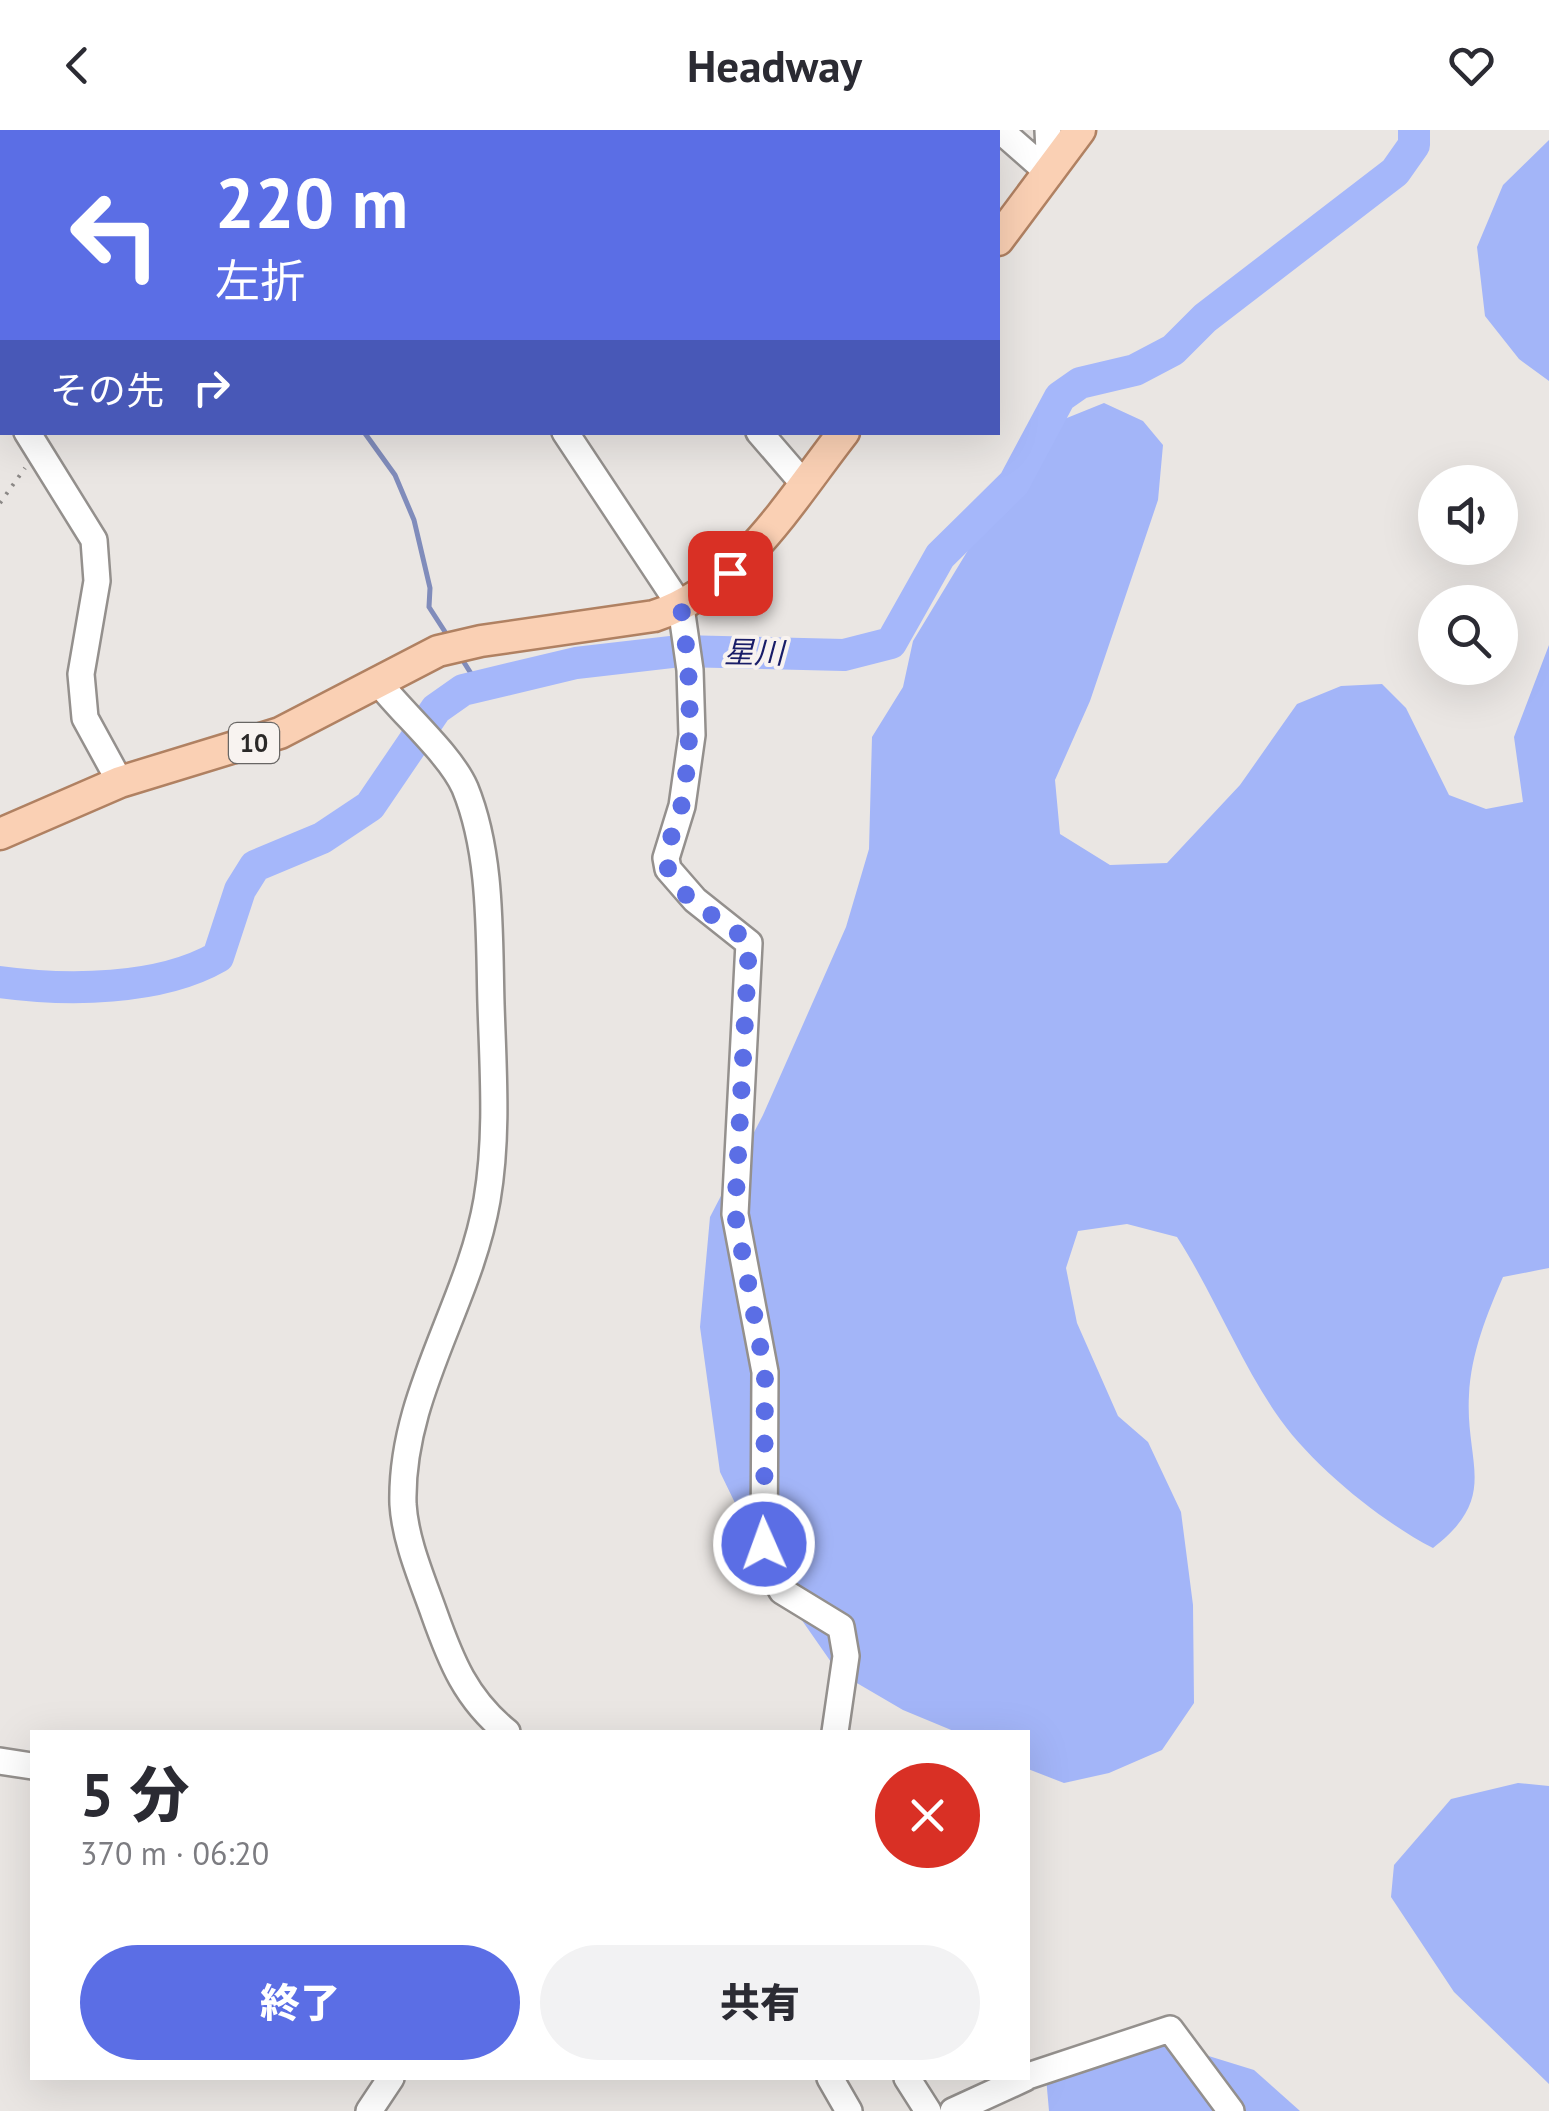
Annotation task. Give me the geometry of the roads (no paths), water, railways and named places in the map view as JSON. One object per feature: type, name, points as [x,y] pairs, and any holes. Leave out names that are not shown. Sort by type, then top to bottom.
[{"type":"main road","points":[[1000,237],[1080,130]]},
{"type":"main road","name":"10","points":[[0,834],[120,782],[248,745],[388,694],[438,651],[462,644],[626,621],[681,607],[730,573],[842,435]]},
{"type":"street","points":[[1000,130],[1050,174]]},
{"type":"street","points":[[1048,130],[1050,174]]},
{"type":"street","points":[[567,435],[681,607],[690,670],[692,734],[682,806],[666,858],[674,881],[749,943],[735,1214],[765,1372],[764,1558],[782,1591],[841,1627],[846,1656],[834,1730]]},
{"type":"street","points":[[762,435],[804,484]]},
{"type":"street","points":[[32,443],[94,540],[98,581],[81,674],[85,718],[120,782]]},
{"type":"street","points":[[388,694],[463,783],[477,824],[488,923],[496,1116],[487,1202],[464,1280],[414,1408],[405,1454],[403,1508],[418,1569],[458,1678],[480,1710],[503,1730]]},
{"type":"street","points":[[0,1761],[30,1766]]},
{"type":"street","points":[[1030,2076],[1170,2030],[1231,2111]]},
{"type":"street","points":[[369,2111],[390,2080]]},
{"type":"street","points":[[831,2080],[849,2111]]},
{"type":"street","points":[[908,2080],[928,2111]]},
{"type":"street","points":[[953,2111],[1020,2080]]},
{"type":"waterway","name":"星川","points":[[0,982],[54,987],[112,986],[168,977],[218,957],[240,890],[255,866],[322,838],[370,806],[436,709],[463,690],[576,663],[680,651],[844,655],[891,643],[940,556],[1014,483],[1060,397],[1080,383],[1135,370],[1173,350],[1205,318],[1395,172],[1414,145],[1414,130]]},
{"type":"waterway","points":[[366,435],[395,475],[414,520],[430,588],[429,607],[449,638]]},
{"type":"waterway","points":[[460,656],[477,683]]}]
